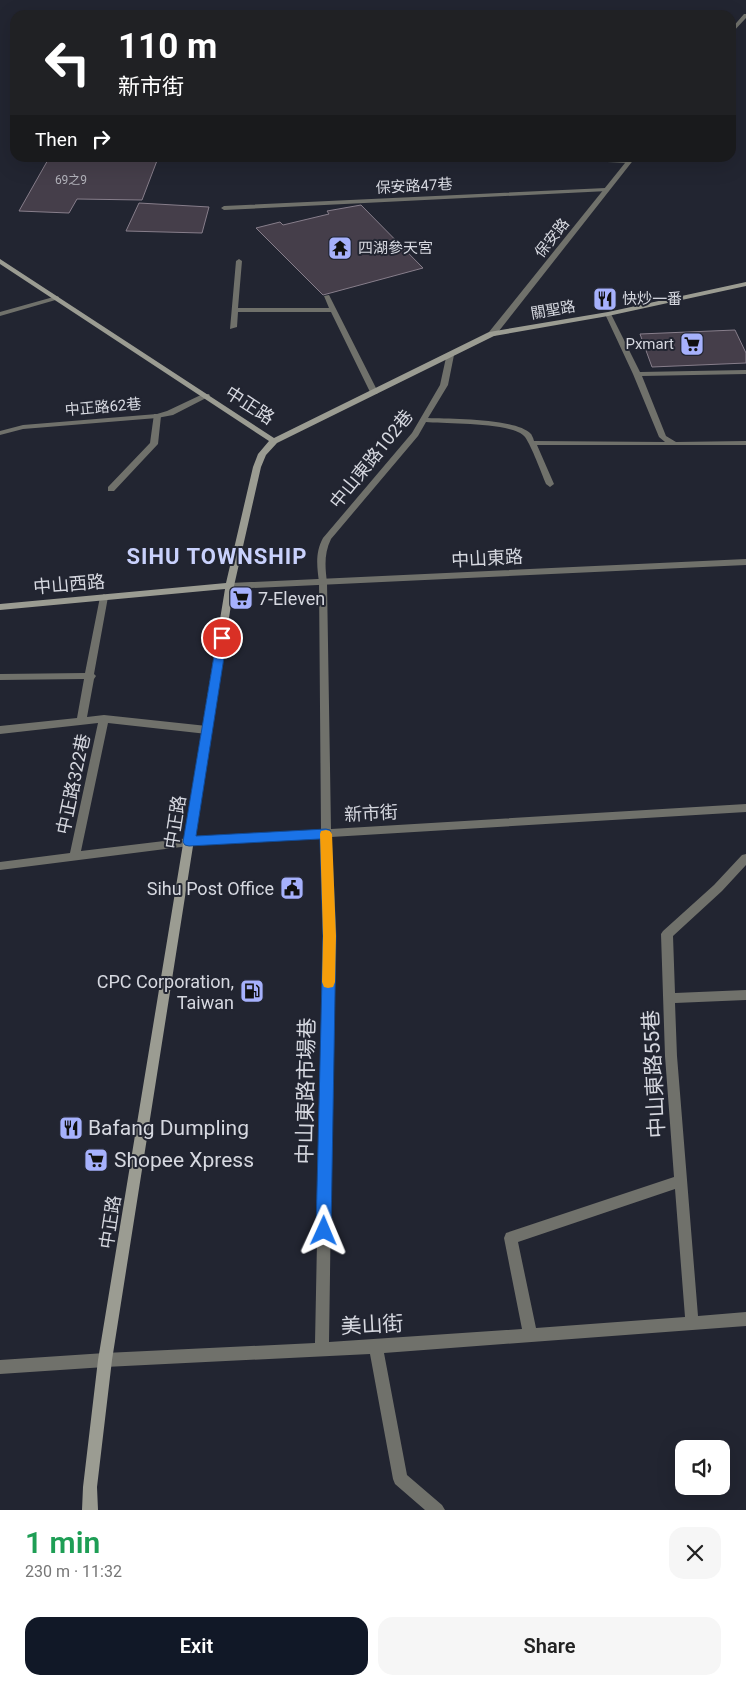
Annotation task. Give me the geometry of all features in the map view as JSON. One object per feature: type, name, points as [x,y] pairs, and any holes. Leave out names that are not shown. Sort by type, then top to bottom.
[{"type":"main road","name":"中正路","points":[[0,261],[274,441],[262,454],[257,467],[230,586],[105,1360],[90,1487],[90,1510]]},
{"type":"main road","name":"關聖路","points":[[274,441],[492,334],[608,314],[746,284]]},
{"type":"main road","name":"中山西路","points":[[0,607],[230,586]]},
{"type":"street","points":[[736,27],[746,15]]},
{"type":"street","name":"保安路","points":[[492,334],[628,162]]},
{"type":"street","name":"保安路47巷","points":[[224,208],[606,190]]},
{"type":"street","points":[[233,327],[239,261]]},
{"type":"street","points":[[327,296],[374,392]]},
{"type":"street","points":[[0,314],[57,298]]},
{"type":"street","points":[[235,310],[334,310]]},
{"type":"street","points":[[608,314],[638,374],[664,437],[674,444]]},
{"type":"street","name":"中山東路102巷","points":[[326,834],[323,582],[320,558],[322,547],[327,538],[415,434],[444,385],[450,355]]},
{"type":"street","points":[[638,374],[746,372]]},
{"type":"street","name":"中正路62巷","points":[[0,433],[23,427],[157,416],[170,413],[206,396]]},
{"type":"street","points":[[111,489],[154,444],[157,416]]},
{"type":"street","points":[[424,420],[515,427],[528,434],[550,484]]},
{"type":"street","points":[[532,443],[746,443]]},
{"type":"street","name":"中山東路","points":[[230,586],[746,562]]},
{"type":"street","points":[[81,722],[91,676],[104,597]]},
{"type":"street","points":[[0,677],[91,676]]},
{"type":"street","name":"中正路322巷","points":[[75,856],[104,719]]},
{"type":"street","name":"中正路322巷","points":[[0,730],[104,719],[207,730]]},
{"type":"street","name":"新市街","points":[[0,866],[189,842],[746,808]]},
{"type":"street","name":"中山東路市場巷","points":[[322,1350],[329,936],[326,834]]},
{"type":"street","name":"中山東路55巷","points":[[692,1322],[671,1056],[667,934],[718,888],[746,858]]},
{"type":"street","points":[[669,998],[746,995]]},
{"type":"street","points":[[530,1335],[511,1238],[681,1181]]},
{"type":"street","name":"美山街","points":[[0,1367],[376,1347],[746,1319]]},
{"type":"street","points":[[376,1347],[400,1478],[437,1510]]},
{"type":"building","points":[[47,162],[156,162],[142,200],[77,199],[69,213],[19,211]]},
{"type":"building","points":[[139,203],[209,207],[202,233],[126,231]]},
{"type":"building","name":"四湖參天宮","points":[[361,205],[423,268],[323,295],[256,228],[280,222],[283,225],[329,214],[327,211]]},
{"type":"building","name":"Pxmart","points":[[735,330],[746,353],[746,363],[652,367],[640,334]]},
{"type":"slow traffic","points":[[326,834],[329,936],[328,982]]},
{"type":"place","name":"四湖參天宮","points":[[340,248]]},
{"type":"place","name":"快炒一番","points":[[605,299]]},
{"type":"place","name":"Pxmart","points":[[692,344]]},
{"type":"place","name":"7-Eleven","points":[[241,598]]},
{"type":"place","name":"Sihu Post Office","points":[[292,888]]},
{"type":"place","name":"CPC Corporation, Taiwan","points":[[252,991]]},
{"type":"place","name":"Bafang Dumpling","points":[[71,1128]]},
{"type":"place","name":"Shopee Xpress","points":[[96,1160]]},
{"type":"district","name":"SIHU TOWNSHIP","points":[[217,556]]},
{"type":"route","points":[[222,638],[189,842],[326,834],[329,936],[324,1231]]}]
